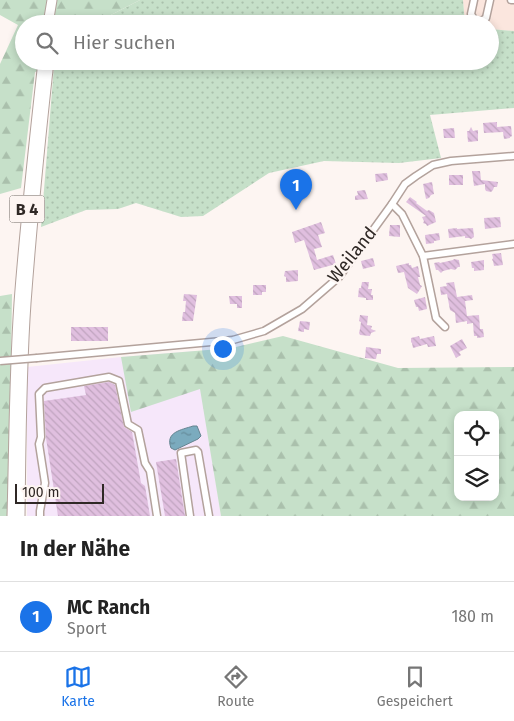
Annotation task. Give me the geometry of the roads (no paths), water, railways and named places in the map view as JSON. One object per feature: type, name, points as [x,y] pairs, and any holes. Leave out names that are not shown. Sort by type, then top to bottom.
[{"type":"highway","points":[[50,15],[52,0]]},
{"type":"highway","points":[[55,15],[57,0]]},
{"type":"highway","name":"B 4","points":[[12,516],[19,304],[41,70]]},
{"type":"highway","name":"B 4","points":[[20,516],[26,304],[48,70]]},
{"type":"street","points":[[471,15],[474,0]]},
{"type":"street","points":[[487,15],[490,0]]},
{"type":"street","name":"Weiland","points":[[0,361],[233,340],[264,331],[302,309],[339,277],[405,184],[416,176],[433,166],[452,161],[514,156]]},
{"type":"street","points":[[392,204],[402,214],[424,256],[436,318],[445,327]]},
{"type":"street","points":[[424,256],[514,244]]},
{"type":"street","points":[[40,516],[45,483],[39,444],[41,437],[39,394],[45,388],[109,377],[119,381],[128,424],[138,430],[144,463],[150,471],[157,516]]},
{"type":"street","points":[[190,516],[181,453],[196,450],[198,452],[209,516]]},
{"type":"water","points":[[197,426],[201,436],[198,439],[175,450],[171,448],[170,438],[172,435],[179,430]]},
{"type":"place","name":"MC Ranch","points":[[296,210]]}]
